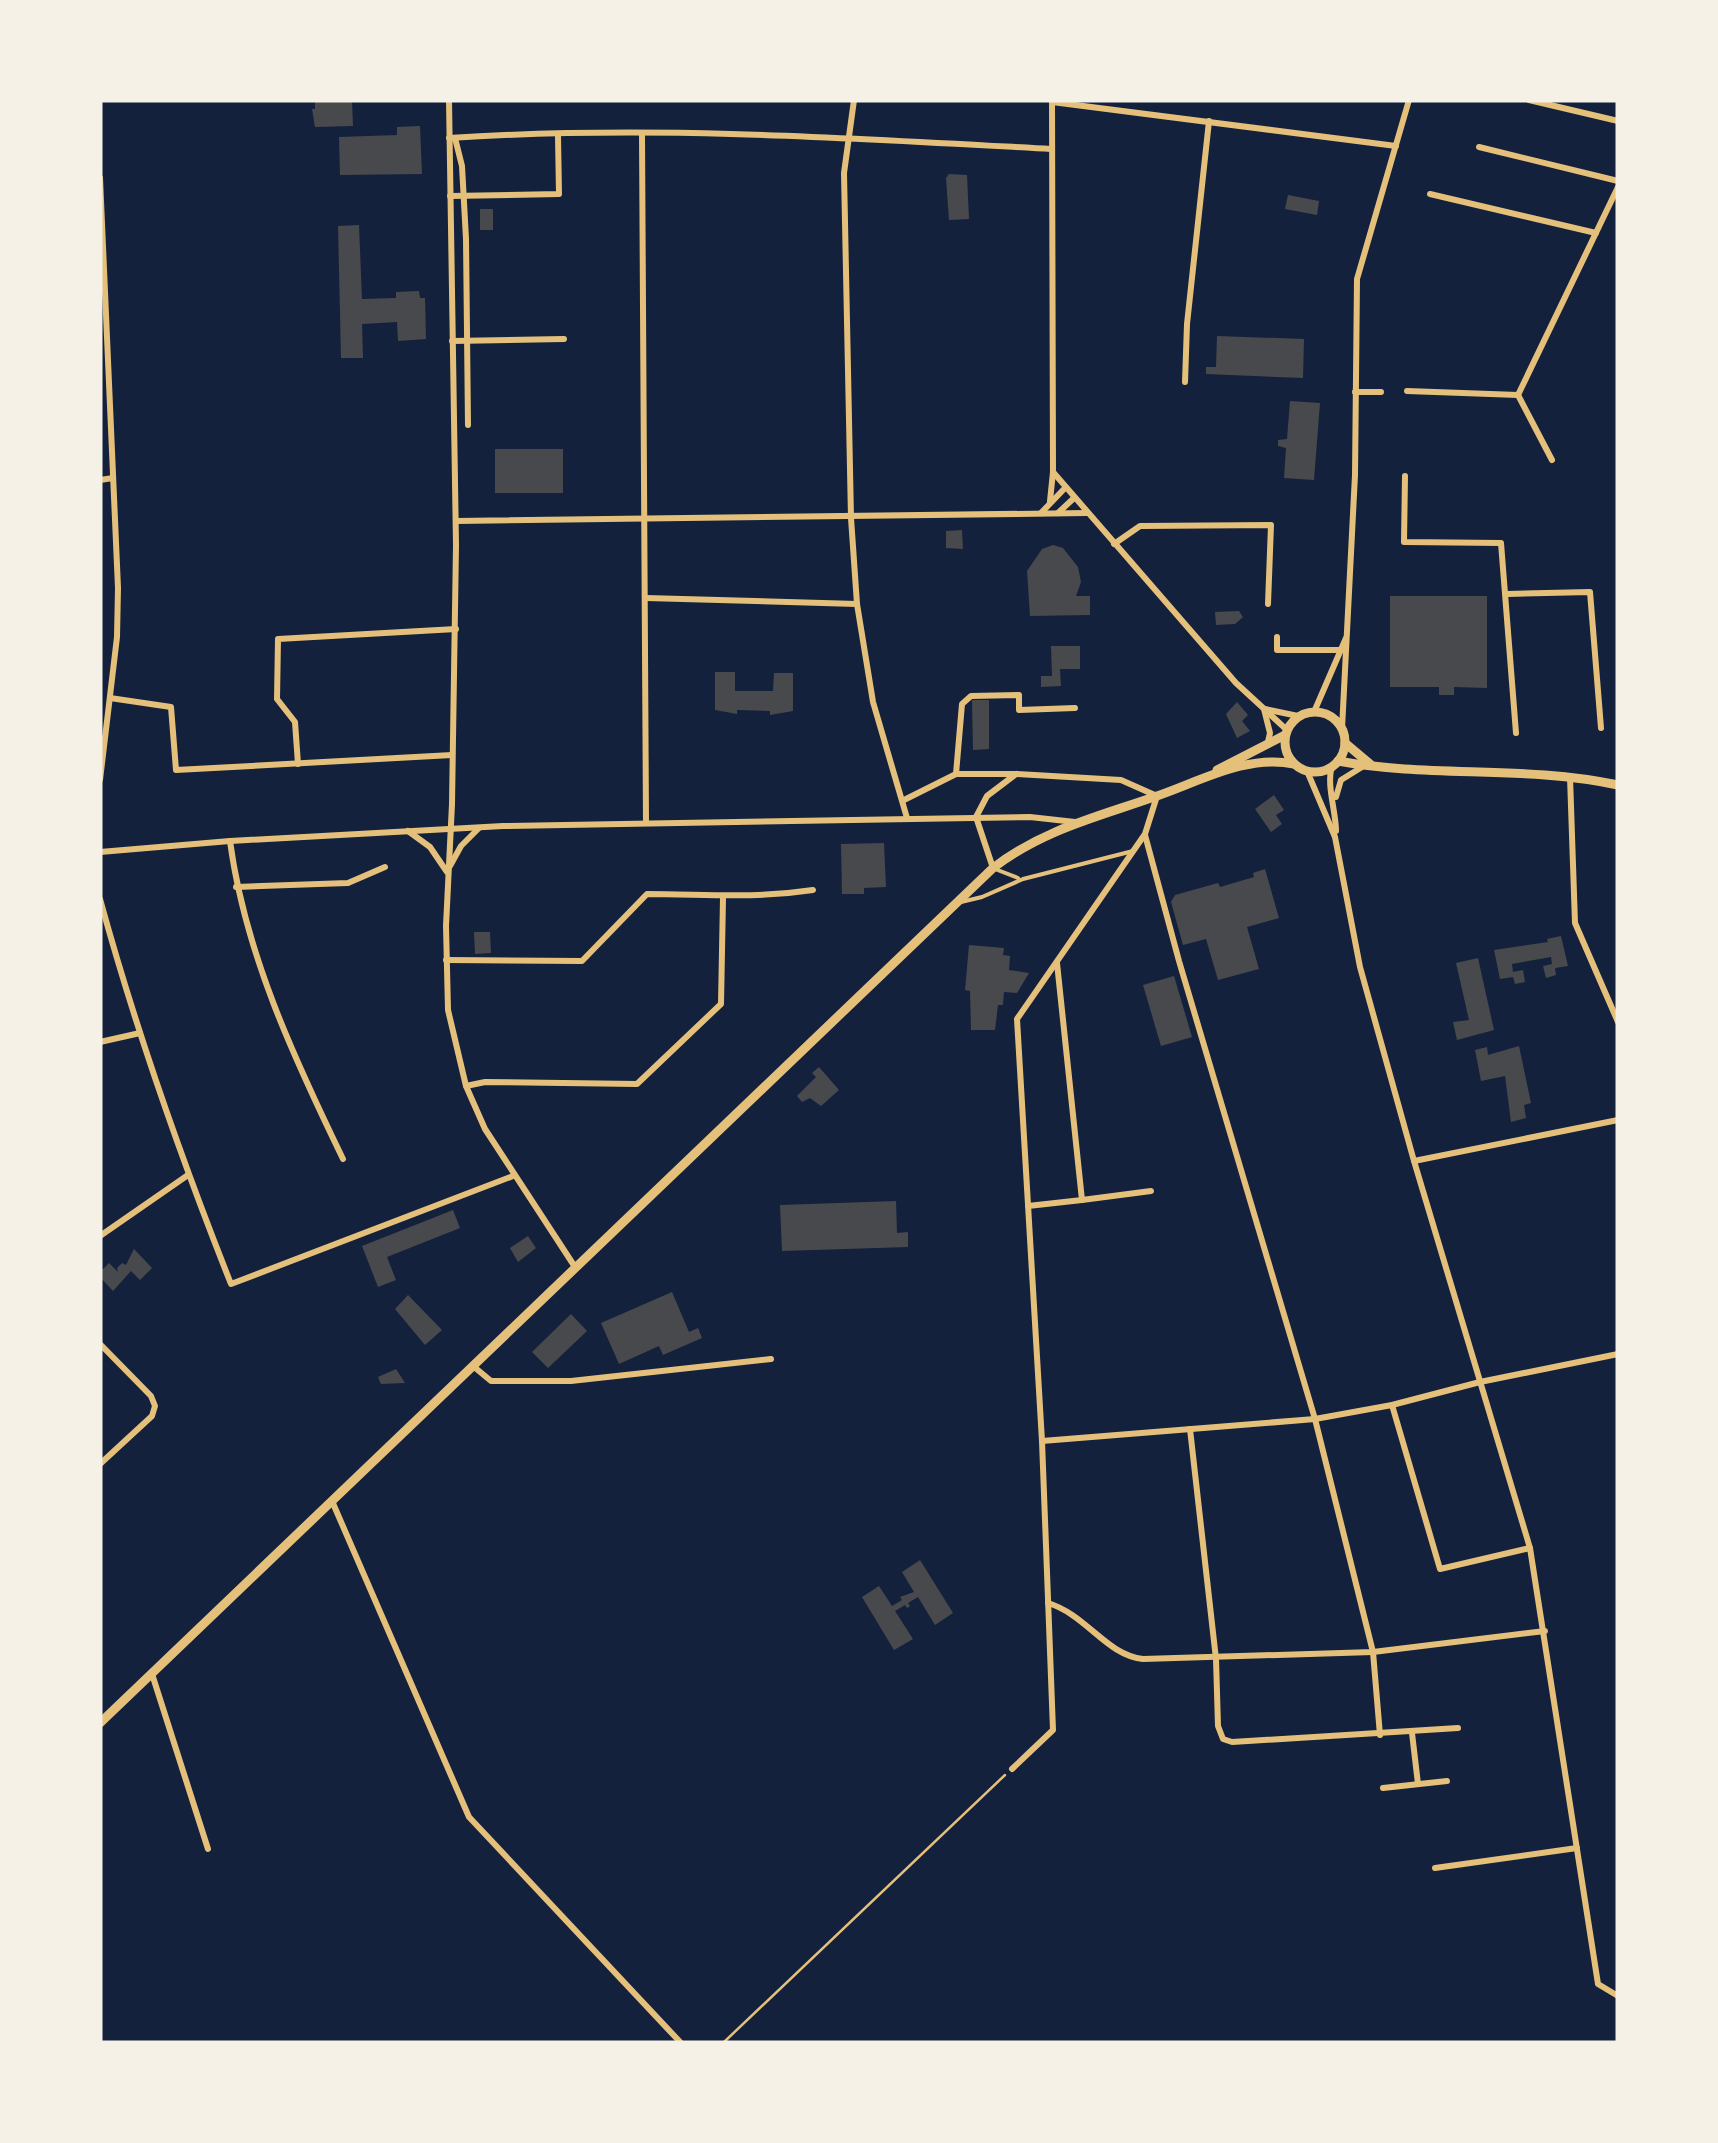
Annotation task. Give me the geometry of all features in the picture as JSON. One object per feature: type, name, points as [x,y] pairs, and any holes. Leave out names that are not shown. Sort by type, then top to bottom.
[{"type":"main road","points":[[100,1723],[993,868],[1031,841],[1201,778],[1286,732],[1298,716],[1314,712],[1330,716],[1342,729],[1345,744],[1335,763],[1322,771],[1306,771],[1294,764],[1267,760],[1201,778]]},
{"type":"main road","points":[[1286,732],[1286,752],[1294,764]]},
{"type":"main road","points":[[1345,744],[1376,768]]},
{"type":"main road","points":[[1335,763],[1570,777],[1618,785]]},
{"type":"street","points":[[449,100],[456,629],[446,960],[448,1010],[466,1086],[485,1129],[575,1267]]},
{"type":"street","points":[[854,100],[844,174],[851,518],[857,604],[873,702],[907,818]]},
{"type":"street","points":[[1314,712],[1349,632],[1358,279],[1409,100]]},
{"type":"street","points":[[1529,100],[1618,121]]},
{"type":"street","points":[[1050,501],[1052,101],[1396,146]]},
{"type":"street","points":[[1184,382],[1209,121]]},
{"type":"street","points":[[642,135],[646,823]]},
{"type":"street","points":[[450,196],[560,194],[558,136]]},
{"type":"street","points":[[452,137],[849,138],[1052,149]]},
{"type":"street","points":[[452,137],[462,166],[468,426]]},
{"type":"street","points":[[1480,147],[1618,184],[1518,395]]},
{"type":"street","points":[[100,178],[118,588],[100,780]]},
{"type":"street","points":[[1430,194],[1596,233]]},
{"type":"street","points":[[452,341],[564,339]]},
{"type":"street","points":[[1407,391],[1518,395]]},
{"type":"street","points":[[1355,392],[1381,392]]},
{"type":"street","points":[[1518,395],[1552,460]]},
{"type":"street","points":[[1053,472],[1236,683],[1286,732]]},
{"type":"street","points":[[1406,476],[1404,542],[1501,543],[1516,733]]},
{"type":"street","points":[[100,480],[113,478]]},
{"type":"street","points":[[1041,513],[1066,488]]},
{"type":"street","points":[[1058,513],[1074,498]]},
{"type":"street","points":[[456,522],[1087,513]]},
{"type":"street","points":[[1114,544],[1140,526],[1271,524],[1268,604]]},
{"type":"street","points":[[1507,594],[1590,592],[1601,728]]},
{"type":"street","points":[[646,598],[857,604]]},
{"type":"street","points":[[298,764],[295,722],[277,698],[278,639],[456,629]]},
{"type":"street","points":[[1277,637],[1277,650],[1344,650]]},
{"type":"street","points":[[1342,729],[1344,650]]},
{"type":"street","points":[[956,774],[962,704],[971,696],[1019,695],[1019,710],[1075,708]]},
{"type":"street","points":[[110,698],[171,707],[176,770],[452,755]]},
{"type":"street","points":[[1263,708],[1298,716]]},
{"type":"street","points":[[1263,708],[1270,732],[1268,742]]},
{"type":"street","points":[[1335,763],[1329,776],[1336,808]]},
{"type":"street","points":[[1364,766],[1341,780],[1336,808],[1336,837],[1360,967],[1530,1548],[1598,1984],[1618,1996]]},
{"type":"street","points":[[1306,771],[1336,837]]},
{"type":"street","points":[[904,800],[956,774],[1121,780],[1156,796],[1144,834],[1016,1019],[1042,1441],[1052,1730],[1012,1769]]},
{"type":"street","points":[[993,868],[976,818],[987,796],[1017,774]]},
{"type":"street","points":[[1570,777],[1574,923],[1618,1022]]},
{"type":"street","points":[[100,852],[482,827],[907,818],[1030,817],[1075,822]]},
{"type":"street","points":[[448,872],[469,835],[482,827]]},
{"type":"street","points":[[407,831],[430,848],[448,872]]},
{"type":"street","points":[[1144,834],[1315,1418],[1373,1652],[1380,1735]]},
{"type":"street","points":[[230,841],[236,888],[252,952],[343,1159]]},
{"type":"street","points":[[236,888],[348,883],[385,867]]},
{"type":"street","points":[[446,960],[582,961],[646,894],[706,894],[723,898],[812,890]]},
{"type":"street","points":[[466,1086],[485,1082],[637,1084],[721,1004],[723,898]]},
{"type":"street","points":[[100,899],[188,1176],[232,1284],[513,1176]]},
{"type":"street","points":[[1057,962],[1082,1200]]},
{"type":"street","points":[[100,1042],[140,1032]]},
{"type":"street","points":[[1414,1161],[1618,1120]]},
{"type":"street","points":[[100,1236],[188,1176]]},
{"type":"street","points":[[1028,1206],[1151,1191]]},
{"type":"street","points":[[100,1344],[156,1406],[152,1416],[100,1464]]},
{"type":"street","points":[[1042,1441],[1315,1418],[1617,1356]]},
{"type":"street","points":[[472,1365],[491,1381],[571,1381],[772,1359]]},
{"type":"street","points":[[1392,1405],[1440,1568],[1530,1548]]},
{"type":"street","points":[[1190,1429],[1216,1659],[1218,1726],[1227,1741],[1458,1728]]},
{"type":"street","points":[[332,1501],[469,1817],[680,2043]]},
{"type":"street","points":[[1048,1603],[1069,1610],[1115,1649],[1134,1658],[1216,1659],[1373,1652],[1545,1631]]},
{"type":"street","points":[[152,1674],[208,1849]]},
{"type":"street","points":[[1412,1732],[1418,1784]]},
{"type":"street","points":[[1383,1788],[1446,1781]]},
{"type":"street","points":[[1435,1868],[1578,1848]]},
{"type":"lane","points":[[958,902],[982,897],[1022,879],[1133,851]]},
{"type":"lane","points":[[993,868],[1022,879]]},
{"type":"path","points":[[724,2043],[1012,1769]]},
{"type":"building","points":[[315,100],[352,100],[353,126],[315,127]]},
{"type":"building","points":[[420,126],[422,174],[340,175],[339,137],[397,135],[397,127]]},
{"type":"building","points":[[949,174],[967,175],[969,219],[949,220]]},
{"type":"building","points":[[1288,195],[1319,201],[1317,215],[1285,209]]},
{"type":"building","points":[[480,209],[493,209],[493,230],[480,230]]},
{"type":"building","points":[[359,225],[362,299],[396,298],[396,292],[419,291],[420,298],[425,298],[426,339],[398,341],[397,322],[362,324],[363,358],[341,358],[338,226]]},
{"type":"building","points":[[1217,336],[1304,339],[1303,378],[1206,374],[1206,367],[1216,367]]},
{"type":"building","points":[[1290,401],[1320,403],[1314,480],[1284,478],[1286,448],[1278,446],[1278,440],[1287,439]]},
{"type":"building","points":[[495,449],[563,449],[563,493],[495,493]]},
{"type":"building","points":[[962,530],[963,549],[946,548],[946,531]]},
{"type":"building","points":[[1053,545],[1063,548],[1078,567],[1081,582],[1076,596],[1090,596],[1090,615],[1030,616],[1027,571],[1042,549]]},
{"type":"building","points":[[1390,596],[1487,596],[1487,688],[1454,687],[1454,695],[1439,695],[1439,687],[1390,687]]},
{"type":"building","points":[[1239,611],[1243,617],[1235,624],[1216,625],[1215,612]]},
{"type":"building","points":[[1051,646],[1080,646],[1080,669],[1060,669],[1061,686],[1041,687],[1041,676],[1052,676]]},
{"type":"building","points":[[715,672],[735,672],[735,691],[773,691],[774,673],[793,673],[793,711],[770,715],[770,711],[737,710],[737,714],[715,710]]},
{"type":"building","points":[[972,700],[989,700],[989,749],[973,750]]},
{"type":"building","points":[[1237,702],[1248,715],[1242,721],[1250,731],[1237,738],[1226,714]]},
{"type":"building","points":[[1274,795],[1284,810],[1276,815],[1282,824],[1271,832],[1255,809]]},
{"type":"building","points":[[884,843],[886,887],[864,888],[864,894],[842,894],[841,844]]},
{"type":"building","points":[[1265,869],[1279,918],[1247,927],[1259,969],[1218,980],[1206,939],[1183,945],[1171,902],[1175,895],[1218,883],[1220,887],[1254,877],[1253,873]]},
{"type":"building","points":[[474,932],[490,932],[491,953],[475,954]]},
{"type":"building","points":[[1561,936],[1568,966],[1555,968],[1556,975],[1546,978],[1543,966],[1552,964],[1551,957],[1512,964],[1513,972],[1523,970],[1525,982],[1515,984],[1513,977],[1500,979],[1494,950],[1548,942],[1547,939]]},
{"type":"building","points":[[969,945],[1004,948],[1003,955],[1010,956],[1009,970],[1029,973],[1017,993],[1004,992],[995,1030],[971,1030],[970,991],[965,990]]},
{"type":"building","points":[[1478,958],[1494,1030],[1457,1040],[1453,1022],[1469,1020],[1456,963]]},
{"type":"building","points":[[1174,976],[1192,1037],[1161,1046],[1143,985]]},
{"type":"building","points":[[1519,1046],[1531,1103],[1524,1105],[1526,1118],[1511,1122],[1505,1076],[1481,1081],[1475,1050],[1487,1047],[1488,1055]]},
{"type":"building","points":[[819,1067],[839,1090],[821,1106],[810,1098],[802,1102],[797,1096],[816,1077],[812,1073]]},
{"type":"building","points":[[896,1201],[897,1233],[908,1232],[908,1247],[782,1251],[780,1205]]},
{"type":"building","points":[[453,1210],[460,1228],[387,1257],[396,1280],[378,1287],[362,1246]]},
{"type":"building","points":[[528,1236],[536,1248],[518,1262],[510,1248]]},
{"type":"building","points":[[134,1249],[152,1268],[140,1280],[131,1271],[113,1291],[100,1272],[109,1263],[118,1272],[117,1268],[122,1263],[126,1265]]},
{"type":"building","points":[[672,1292],[689,1332],[698,1328],[702,1338],[663,1355],[659,1346],[619,1364],[601,1323]]},
{"type":"building","points":[[408,1295],[442,1330],[425,1345],[395,1309]]},
{"type":"building","points":[[571,1314],[587,1331],[548,1368],[532,1352]]},
{"type":"building","points":[[396,1369],[405,1383],[381,1384],[378,1377]]},
{"type":"building","points":[[920,1560],[953,1613],[935,1625],[918,1597],[907,1608],[905,1605],[895,1611],[913,1639],[894,1650],[862,1597],[879,1586],[892,1606],[902,1600],[900,1597],[914,1592],[902,1572]]}]
